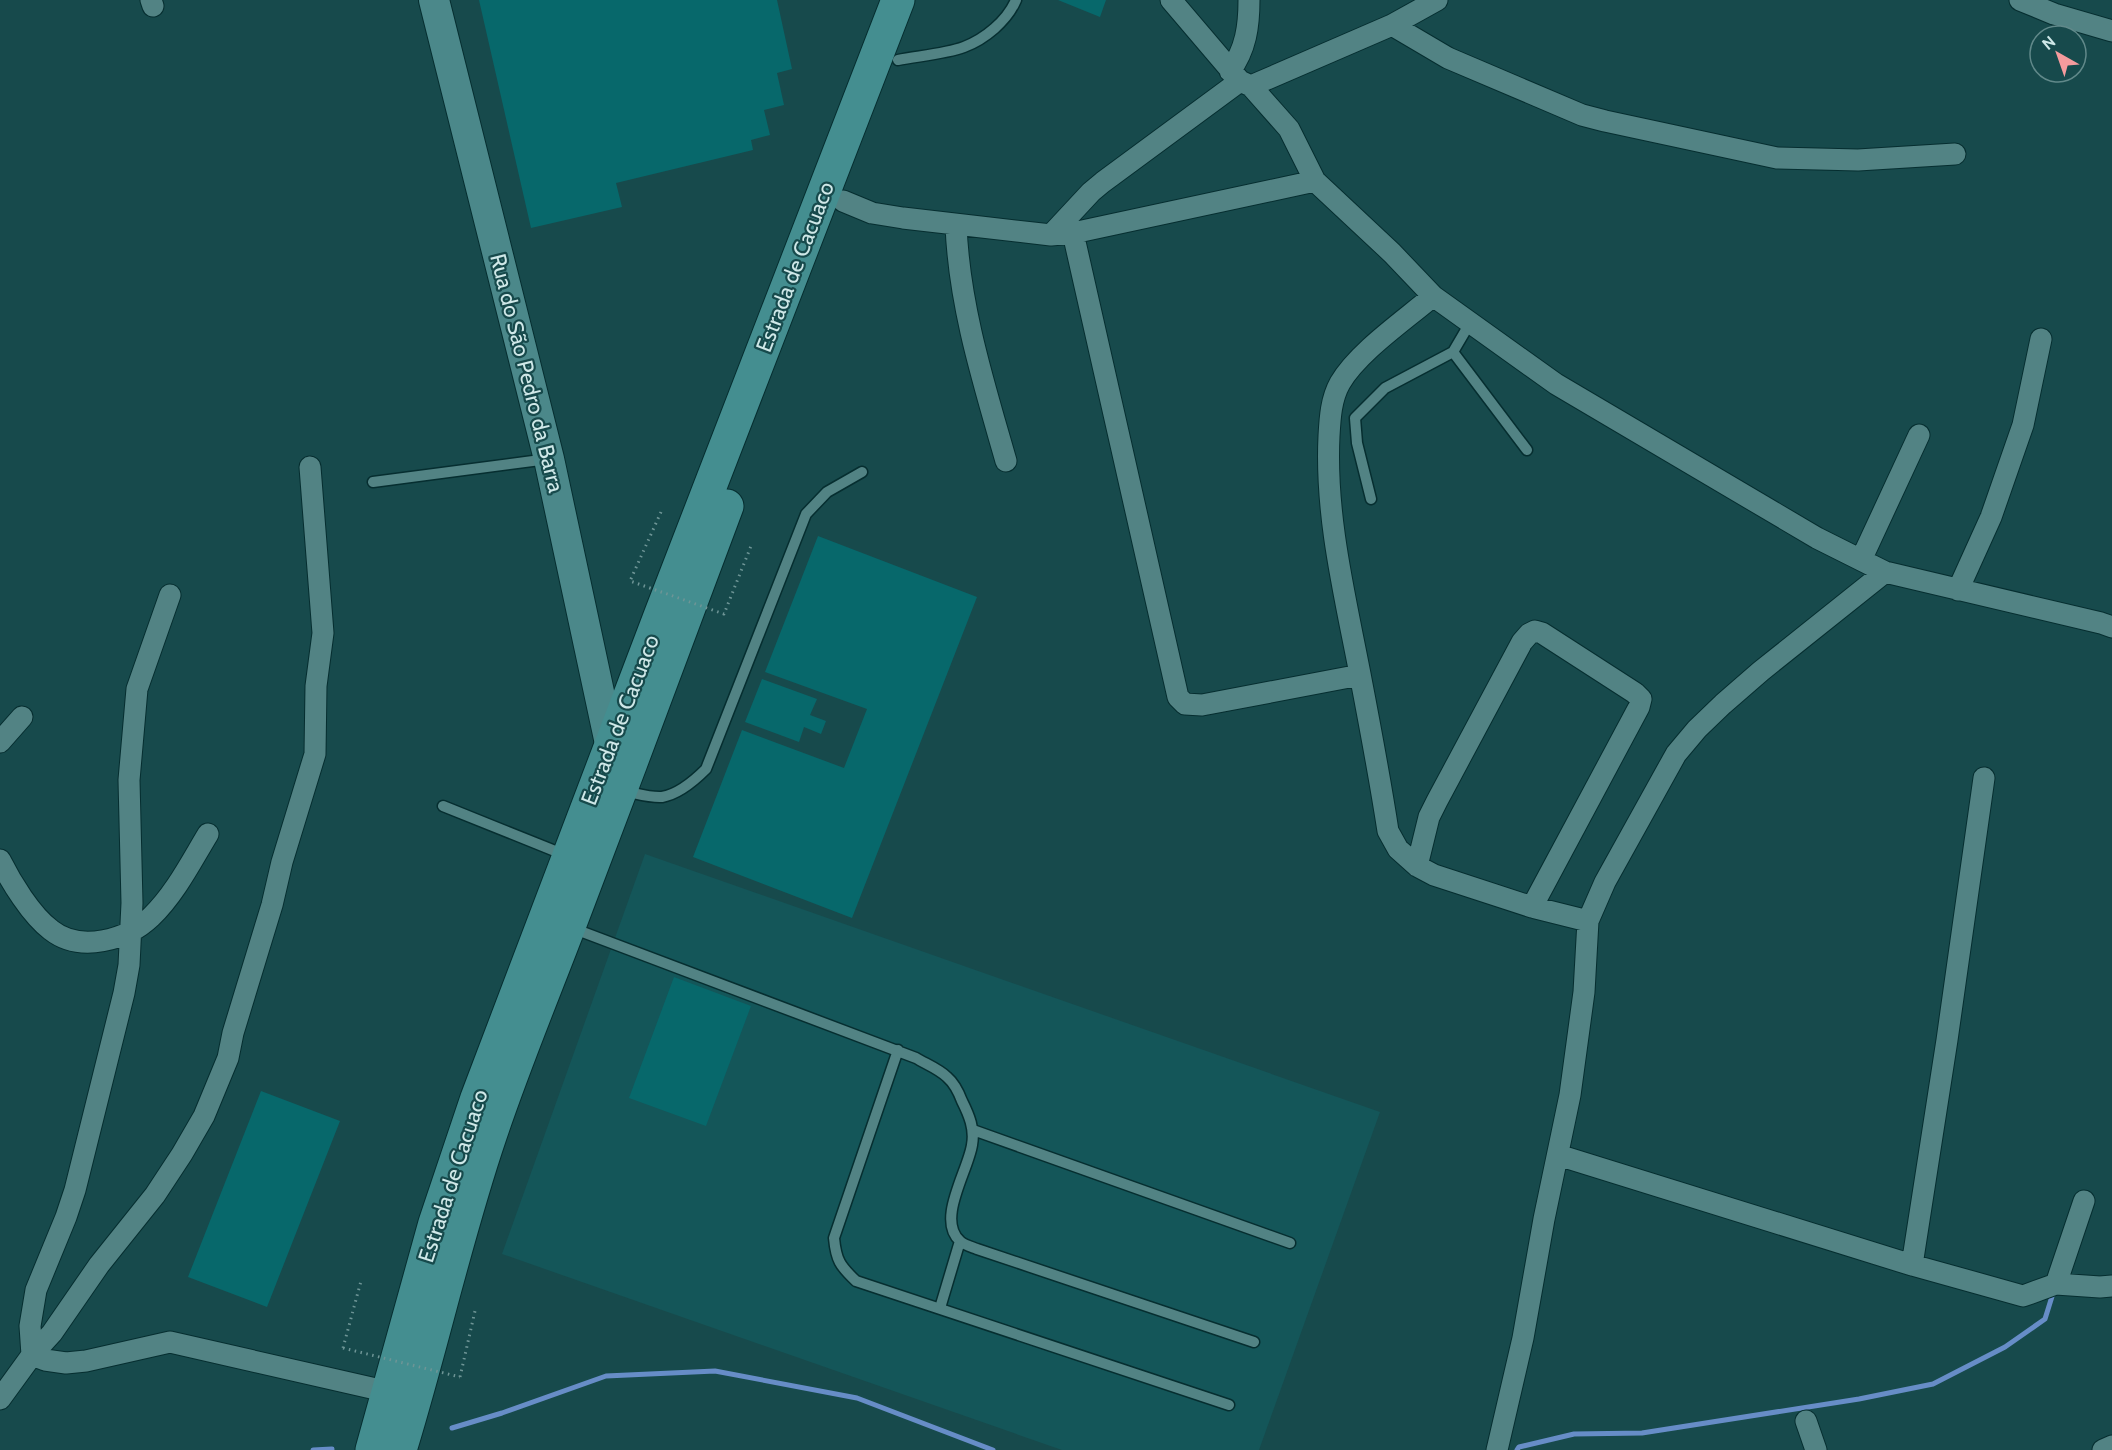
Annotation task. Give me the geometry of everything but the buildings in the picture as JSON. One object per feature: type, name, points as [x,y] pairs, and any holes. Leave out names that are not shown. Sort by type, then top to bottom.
[{"type":"main road","name":"Estrada de Cacuaco","points":[[372,1450],[435,1223],[477,1098],[898,0]]},
{"type":"main road","name":"Estrada de Cacuaco","points":[[400,1450],[416,1398],[456,1243],[490,1135],[527,1032],[569,927],[843,201],[922,0]]},
{"type":"street","name":"Rua do São Pedro da Barra","points":[[434,0],[549,459],[611,748]]},
{"type":"street","points":[[1171,0],[1240,79],[1289,129],[1316,181],[1392,253],[1433,296],[1556,384],[1817,538],[1885,572],[2112,627]]},
{"type":"street","points":[[1240,79],[1237,62],[1246,42],[1249,0]]},
{"type":"street","points":[[1051,235],[1103,182],[1240,79],[1392,25],[1437,0]]},
{"type":"street","points":[[2020,0],[2054,14],[2112,31]]},
{"type":"street","points":[[1392,25],[1448,58],[1582,115],[1605,121],[1777,158],[1858,160],[1955,154]]},
{"type":"street","points":[[843,201],[872,213],[1051,235],[1073,233],[1316,181]]},
{"type":"street","points":[[956,225],[962,295],[1006,461]]},
{"type":"street","points":[[1073,233],[1178,698],[1185,704],[1202,705],[1360,675]]},
{"type":"street","points":[[1433,296],[1374,345],[1353,367],[1340,383],[1331,407],[1328,468],[1331,509],[1388,831],[1398,849],[1417,866],[1434,875],[1532,907],[1588,921]]},
{"type":"street","points":[[1958,590],[1991,517],[2023,425],[2041,339]]},
{"type":"street","points":[[1861,560],[1919,435]]},
{"type":"street","points":[[0,1399],[32,1355],[52,1333],[99,1265],[155,1195],[204,1116],[228,1058],[233,1033],[315,754],[316,686],[323,633],[310,467]]},
{"type":"street","points":[[1497,1450],[1523,1338],[1544,1219],[1570,1095],[1584,992],[1588,921],[1605,882],[1676,754],[1697,729],[1761,671],[1885,572]]},
{"type":"street","points":[[32,1355],[30,1326],[36,1290],[66,1217],[92,1126],[124,993],[129,965],[130,930],[129,780],[137,689],[170,596]]},
{"type":"street","points":[[1417,866],[1430,818],[1459,758],[1522,642],[1529,633],[1535,631],[1542,633],[1641,699],[1639,707],[1532,907]]},
{"type":"street","points":[[0,742],[22,717]]},
{"type":"street","points":[[1912,1265],[1947,1041],[1984,778]]},
{"type":"street","points":[[0,860],[8,876],[40,921],[52,932],[86,943],[112,940],[149,919],[160,908],[208,834]]},
{"type":"street","points":[[1558,1155],[1912,1265],[2022,1296],[2056,1284],[2112,1286]]},
{"type":"street","points":[[2056,1284],[2084,1201]]},
{"type":"street","points":[[32,1355],[45,1360],[66,1363],[86,1361],[170,1342],[389,1392]]},
{"type":"street","points":[[1806,1421],[1816,1450]]},
{"type":"street","points":[[2103,1450],[2112,1446]]},
{"type":"lane","points":[[898,60],[964,47],[990,32],[1004,20],[1016,0]]},
{"type":"lane","points":[[1371,500],[1357,443],[1355,418],[1385,388],[1453,352],[1470,323]]},
{"type":"lane","points":[[1453,352],[1527,450]]},
{"type":"lane","points":[[373,482],[549,459]]},
{"type":"lane","points":[[620,790],[661,797],[682,789],[706,769],[806,514],[827,492],[862,472]]},
{"type":"lane","points":[[443,806],[568,856]]},
{"type":"lane","points":[[569,927],[898,1050],[948,1077],[969,1115],[973,1130],[972,1145],[965,1171],[951,1209],[951,1228],[960,1241],[977,1249],[1254,1342]]},
{"type":"lane","points":[[898,1050],[834,1238],[836,1256],[842,1268],[856,1281],[1229,1405]]},
{"type":"lane","points":[[973,1130],[1290,1243]]},
{"type":"lane","points":[[940,1308],[960,1241]]},
{"type":"path","points":[[661,512],[630,581],[724,614],[751,546]]},
{"type":"path","points":[[361,1281],[343,1348],[460,1377],[475,1311]]},
{"type":"shaded area","points":[[645,854],[1380,1112],[1259,1450],[1062,1450],[502,1254]]},
{"type":"waterway","points":[[1517,1450],[1519,1447],[1574,1434],[1642,1433],[1859,1399],[1933,1384],[2005,1347],[2045,1319],[2054,1290]]},
{"type":"waterway","points":[[452,1428],[606,1376],[715,1371],[857,1398],[993,1450]]},
{"type":"waterway","points":[[313,1450],[332,1449]]}]
